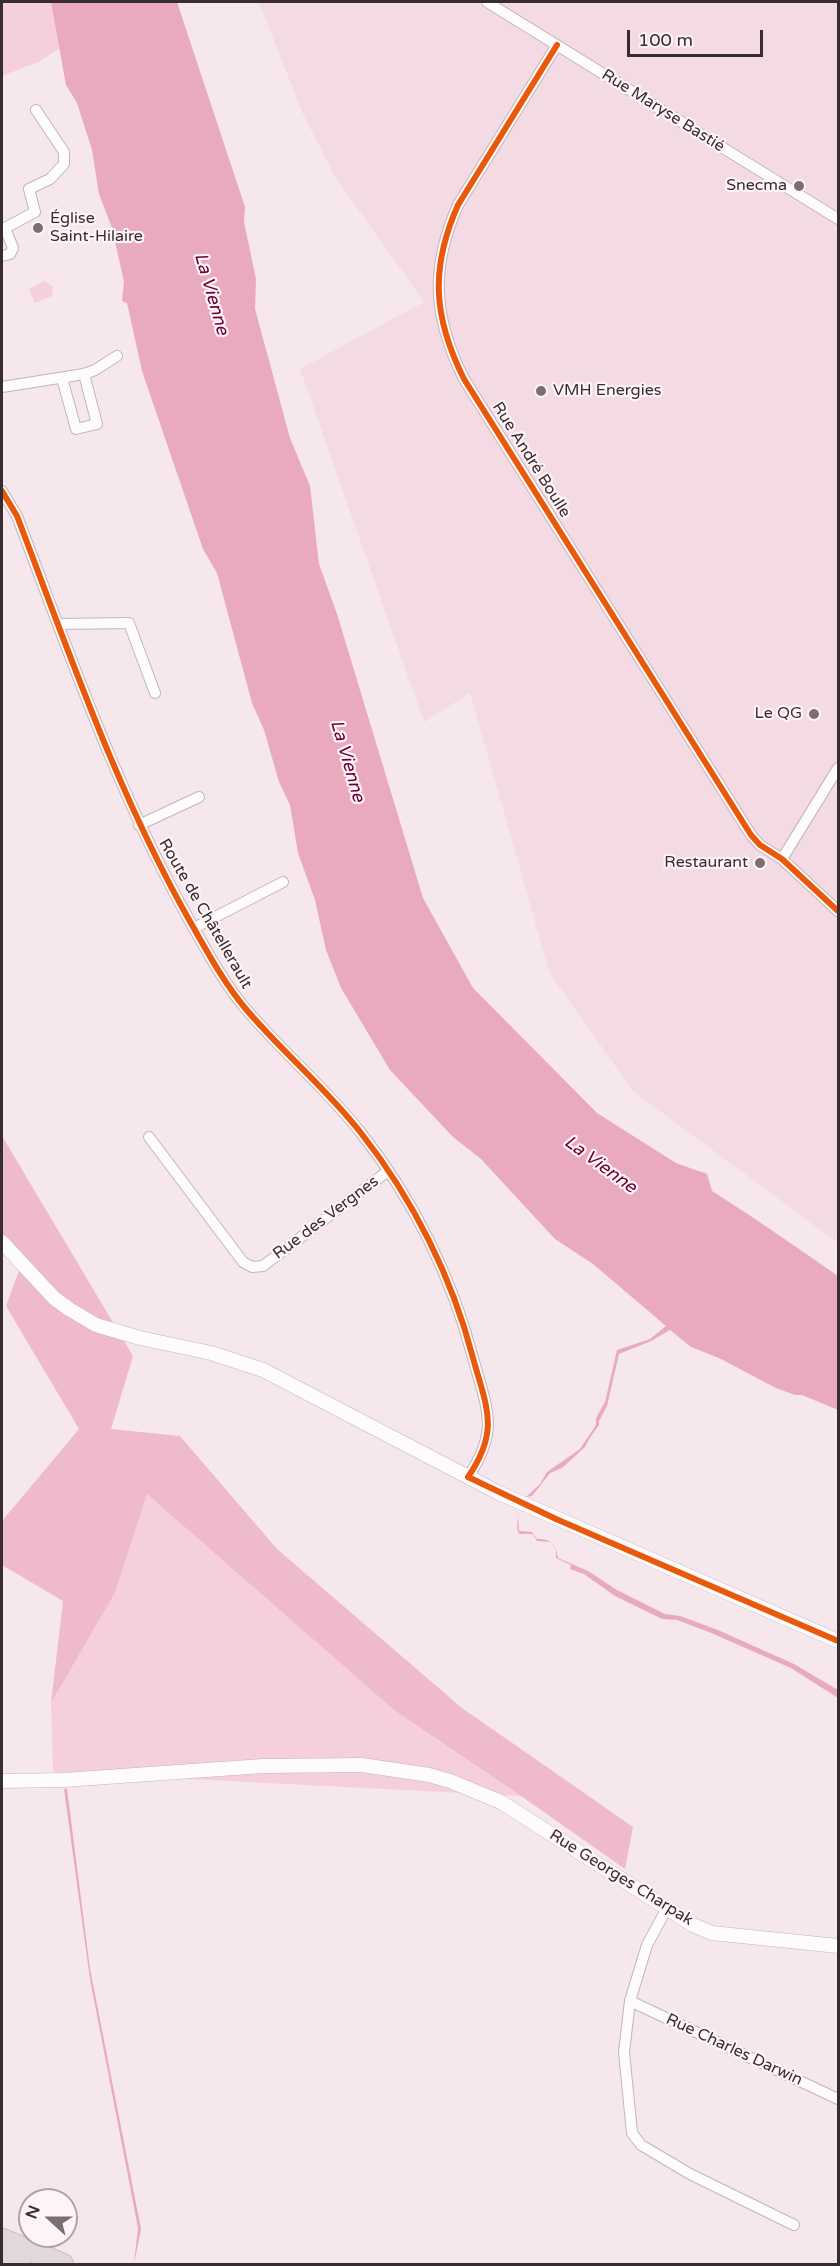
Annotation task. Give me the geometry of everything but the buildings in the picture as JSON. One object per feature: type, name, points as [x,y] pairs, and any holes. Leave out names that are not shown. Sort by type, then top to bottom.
[{"type":"highway","points":[[2,2239],[63,2265]]},
{"type":"highway","points":[[2,2257],[20,2265]]},
{"type":"street","name":"Rue Maryse Bastié","points":[[487,2],[838,219]]},
{"type":"street","name":"Rue André Boulle","points":[[557,45],[458,205],[448,227],[442,248],[438,291],[444,331],[464,379],[751,836],[760,845],[782,859],[838,912]]},
{"type":"street","points":[[2,256],[10,254],[13,248],[3,228],[34,212],[30,189],[50,179],[64,164],[64,152],[36,110]]},
{"type":"street","points":[[2,387],[84,374],[117,356]]},
{"type":"street","points":[[62,378],[76,429],[97,424],[84,374]]},
{"type":"street","name":"Route de Châtellerault","points":[[2,491],[17,516],[111,760],[139,825],[194,928],[242,1005],[362,1134],[421,1224],[467,1333],[487,1410],[488,1435],[468,1478]]},
{"type":"street","points":[[58,624],[129,623],[155,693]]},
{"type":"street","points":[[782,859],[838,768]]},
{"type":"street","points":[[139,825],[199,797]]},
{"type":"street","points":[[194,928],[283,882]]},
{"type":"street","name":"Rue des Vergnes","points":[[149,1137],[243,1262],[252,1267],[263,1266],[388,1171]]},
{"type":"street","points":[[2,1242],[54,1298],[84,1319],[113,1331],[211,1353],[264,1370],[468,1478],[556,1519],[838,1641]]},
{"type":"street","name":"Rue Georges Charpak","points":[[2,1781],[64,1780],[264,1766],[351,1765],[429,1775],[501,1802],[693,1925],[712,1933],[838,1946]]},
{"type":"street","points":[[667,1908],[647,1944],[630,2001],[624,2052],[632,2133],[641,2145],[701,2180],[794,2225]]},
{"type":"street","name":"Rue Charles Darwin","points":[[630,2001],[838,2099]]},
{"type":"shaded area","points":[[2,2],[51,2],[60,48],[40,61],[2,76]]},
{"type":"shaded area","points":[[259,2],[838,2],[838,1243],[633,1091],[550,974],[470,693],[424,722],[300,369],[424,302],[334,175],[303,114]]},
{"type":"shaded area","points":[[45,281],[53,287],[52,296],[35,303],[29,289]]},
{"type":"shaded area","points":[[2,1136],[133,1356],[111,1429],[180,1436],[277,1549],[462,1708],[633,1827],[625,1869],[394,1710],[147,1494],[115,1593],[51,1703],[63,1601],[2,1565],[2,1521],[79,1429],[6,1306],[19,1271],[2,1246]]},
{"type":"shaded area","points":[[147,1494],[394,1710],[521,1796],[53,1772],[51,1703],[115,1593]]},
{"type":"water","name":"La Vienne","points":[[51,2],[177,2],[245,207],[244,222],[256,279],[255,309],[290,438],[310,486],[319,564],[337,614],[423,898],[473,988],[597,1113],[676,1163],[707,1174],[712,1191],[838,1276],[838,1410],[802,1395],[795,1395],[776,1388],[719,1358],[691,1347],[670,1330],[651,1341],[619,1354],[607,1406],[599,1425],[585,1447],[562,1468],[550,1473],[532,1496],[526,1497],[540,1484],[547,1472],[580,1449],[596,1425],[596,1418],[605,1402],[617,1350],[650,1339],[666,1326],[593,1264],[555,1239],[481,1159],[453,1137],[390,1070],[341,988],[326,950],[315,900],[298,853],[290,805],[279,782],[264,730],[252,703],[217,573],[203,549],[142,371],[127,303],[122,301],[124,282],[112,228],[99,194],[92,150],[77,103],[66,85]]},
{"type":"water","points":[[518,1517],[519,1531],[532,1532],[537,1539],[550,1542],[537,1541],[533,1534],[519,1534]]},
{"type":"water","points":[[552,1543],[556,1549],[558,1558],[588,1571],[617,1590],[665,1614],[680,1616],[718,1630],[794,1664],[838,1690],[838,1698],[791,1668],[709,1632],[677,1620],[662,1619],[615,1596],[584,1574],[570,1569],[571,1565],[556,1558],[556,1550]]},
{"type":"water","points":[[64,1789],[67,1789],[90,1969],[141,2229],[134,2264],[138,2228],[90,1979]]},
{"type":"cycle path","points":[[557,45],[458,205],[449,228],[439,271],[441,313],[446,335],[464,379],[751,835],[760,845],[782,859],[838,911]]},
{"type":"cycle path","points":[[2,491],[17,516],[118,775],[165,876],[204,946],[223,978],[245,1008],[361,1133],[380,1158],[429,1240],[454,1298],[486,1406],[488,1419],[484,1446],[468,1477],[556,1519],[838,1641]]},
{"type":"place","name":"Snecma","points":[[799,186]]},
{"type":"place","name":"Église Saint-Hilaire","points":[[38,228]]},
{"type":"place","name":"VMH Energies","points":[[541,391]]},
{"type":"place","name":"Le QG","points":[[814,714]]},
{"type":"place","name":"Restaurant","points":[[760,863]]}]
